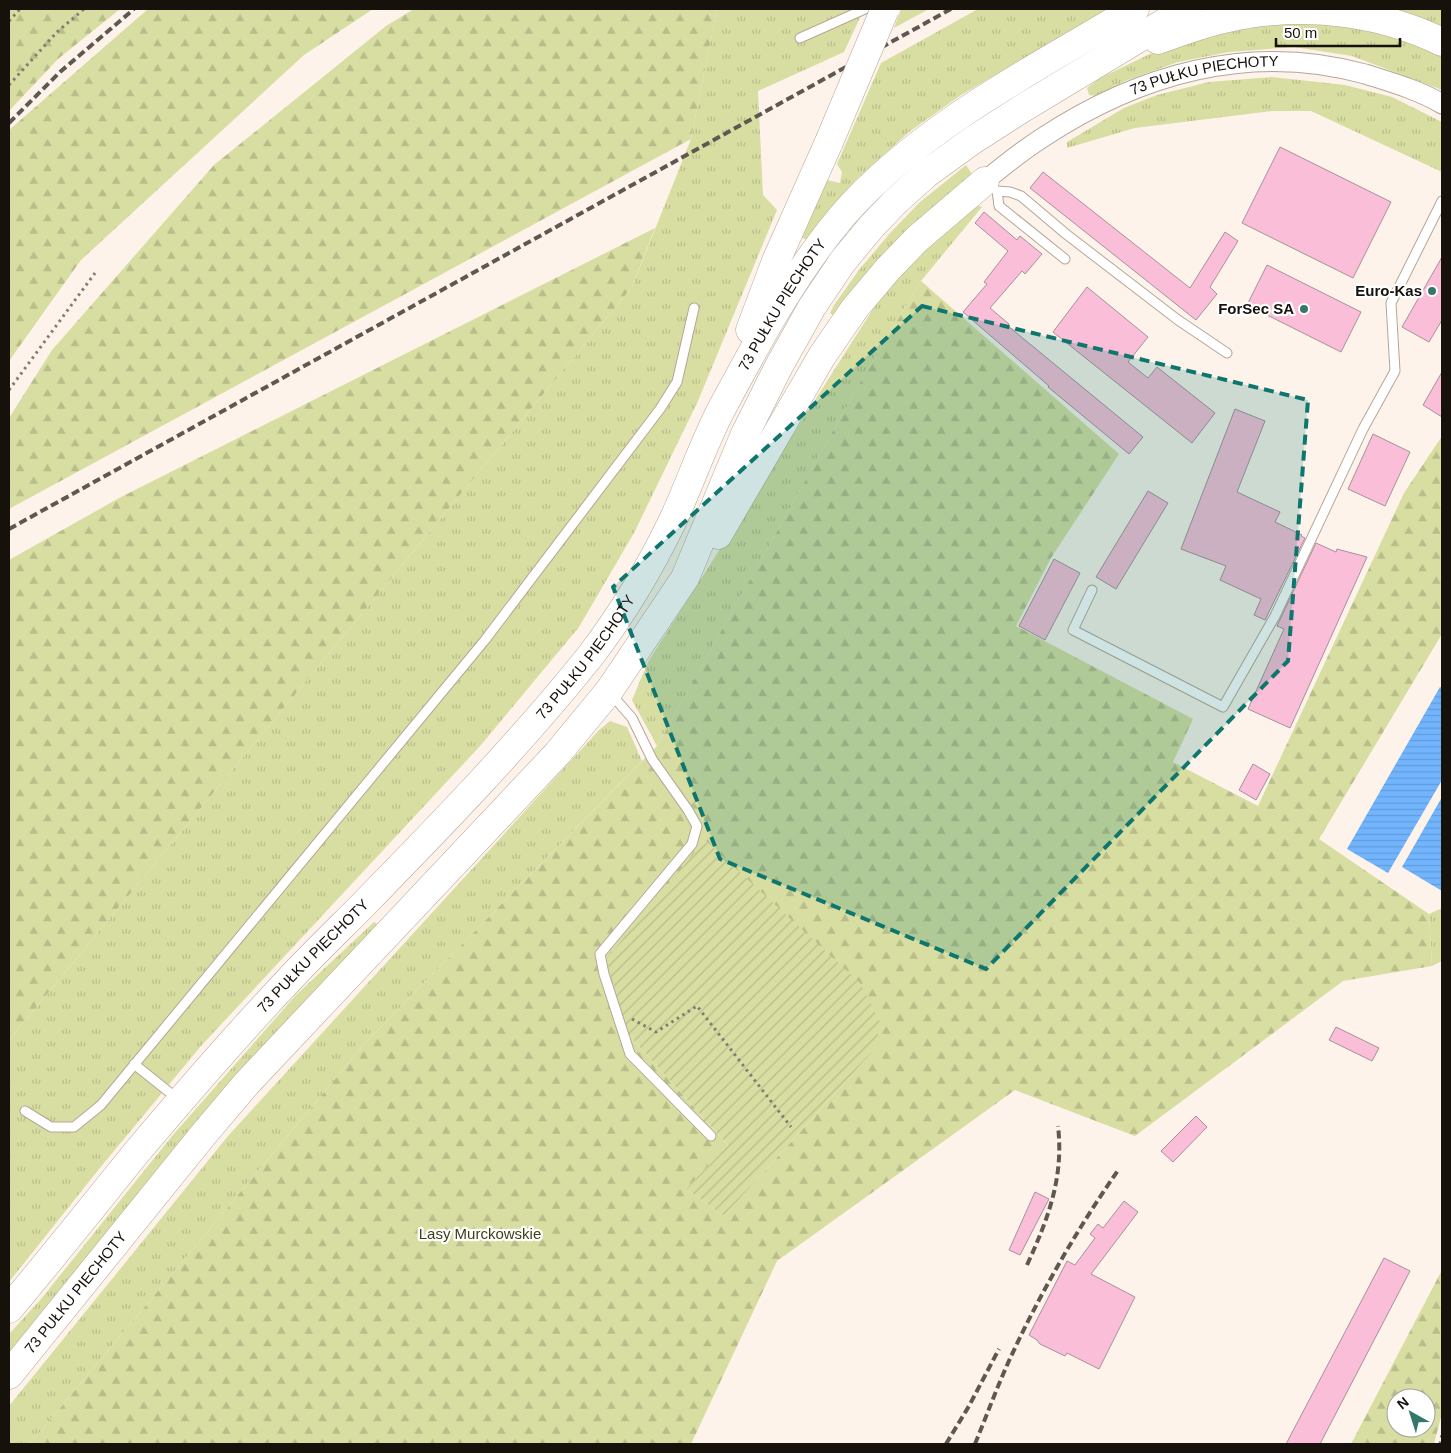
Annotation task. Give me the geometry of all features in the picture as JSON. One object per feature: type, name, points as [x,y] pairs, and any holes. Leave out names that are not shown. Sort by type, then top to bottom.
[{"type":"main road","points":[[719,414],[776,261],[885,9]]},
{"type":"main road","name":"73 PUŁKU PIECHOTY","points":[[9,1309],[138,1152],[286,982],[522,738],[594,651],[635,593],[672,521],[719,414],[785,294],[844,215],[877,180],[920,144],[979,102],[1135,9]]},
{"type":"main road","points":[[1111,56],[1187,9]]},
{"type":"main road","points":[[1111,56],[1188,29],[1239,16],[1290,10],[1335,12],[1374,18],[1406,27],[1442,42]]},
{"type":"main road","name":"73 PUŁKU PIECHOTY","points":[[9,1375],[203,1135],[248,1083],[557,754],[609,692],[685,578],[745,434],[812,306],[843,261],[872,226],[926,174],[973,140],[1022,108],[1111,56]]},
{"type":"main road","points":[[685,578],[724,526],[822,356],[855,308],[888,269],[917,239],[991,186]]},
{"type":"street","name":"73 PUŁKU PIECHOTY","points":[[991,186],[1043,137],[1092,108],[1155,81],[1194,70],[1236,63],[1269,61],[1326,66],[1377,78],[1442,104]]},
{"type":"lane","points":[[800,38],[864,9]]},
{"type":"lane","points":[[991,186],[999,206],[1065,259]]},
{"type":"lane","points":[[991,186],[1021,196],[1066,234],[1178,320],[1227,353]]},
{"type":"lane","points":[[1092,590],[1073,630],[1223,707],[1275,616],[1363,429],[1395,371],[1391,303],[1442,201]]},
{"type":"lane","points":[[25,1111],[52,1127],[74,1127],[101,1105],[485,640],[660,409],[676,382],[694,308]]},
{"type":"lane","points":[[609,692],[632,718],[652,759],[697,826],[692,844],[600,954],[604,974],[630,1054],[711,1136]]},
{"type":"lane","points":[[134,1064],[181,1102]]},
{"type":"path","points":[[9,21],[20,9]]},
{"type":"path","points":[[9,85],[57,32],[84,9]]},
{"type":"path","points":[[9,390],[95,273]]},
{"type":"path","points":[[616,1010],[656,1032],[697,1006],[792,1127]]},
{"type":"path","points":[[1440,1444],[1442,1434]]},
{"type":"highlighted area","points":[[922,306],[1308,400],[1288,661],[986,969],[720,859],[613,587]]},
{"type":"green space","points":[[9,9],[120,9],[58,59],[9,111]]},
{"type":"green space","points":[[148,9],[373,9],[304,55],[81,260],[9,361],[9,130]]},
{"type":"green space","points":[[414,9],[717,9],[691,139],[9,509],[9,418],[52,350],[214,165],[386,26]]},
{"type":"green space","points":[[717,9],[864,9],[844,52],[758,91],[763,195],[777,210],[698,401],[634,533],[579,627],[481,745],[201,1046],[9,1282],[9,1040],[632,287],[691,139]]},
{"type":"green space","points":[[901,9],[929,9],[894,28]]},
{"type":"green space","points":[[978,9],[1108,9],[961,95],[909,132],[856,180],[807,240],[800,237],[827,180],[840,183],[842,172],[837,164],[881,63]]},
{"type":"green space","points":[[1385,9],[1442,9],[1442,29]]},
{"type":"green space","points":[[1241,21],[1345,24],[1442,52],[1442,90],[1352,56],[1294,47],[1229,52],[1178,62],[1125,81],[1096,96],[1089,95],[1087,88],[1100,78],[1183,38]]},
{"type":"green space","points":[[1272,77],[1345,85],[1392,97],[1442,122],[1442,172],[1311,111],[1272,111],[1135,128],[1067,148],[1067,142],[1124,108],[1157,95],[1209,82]]},
{"type":"green space","points":[[966,165],[974,177],[837,318],[830,313],[859,270],[890,233],[920,202]]},
{"type":"green space","points":[[974,204],[982,207],[921,281],[866,372],[657,746],[632,700],[648,662],[887,287]]},
{"type":"green space","points":[[655,228],[632,287],[9,1040],[9,560],[121,497]]},
{"type":"green space","name":"Lasy Murckowskie","points":[[921,281],[1119,454],[1051,558],[1016,626],[1193,719],[1173,762],[1258,806],[1404,493],[1442,436],[1442,634],[1319,839],[1429,914],[1432,966],[1343,981],[1135,1136],[1015,1090],[777,1261],[691,1444],[30,1444],[366,1042],[657,746],[866,372]],"holes":[[[628,1034],[876,1048],[724,1216],[686,1189],[728,1145]]]},
{"type":"green space","points":[[610,721],[627,727],[642,761],[366,1042],[30,1444],[9,1444],[9,1406],[228,1136],[599,730]]},
{"type":"green space","points":[[705,840],[860,983],[880,1022],[876,1048],[724,1216],[686,1189],[728,1145],[628,1034],[606,959]]},
{"type":"green space","points":[[1442,908],[1442,961],[1432,966],[1429,914]]},
{"type":"green space","points":[[374,922],[378,925],[9,1356],[9,1334],[41,1299],[172,1136],[296,995]]},
{"type":"green space","points":[[1442,1270],[1442,1413],[1436,1436],[1436,1388],[1386,1388],[1386,1438],[1436,1438],[1434,1444],[1351,1444]]},
{"type":"water","points":[[1440,687],[1442,688],[1442,780],[1388,873],[1347,849]]},
{"type":"water","points":[[1442,797],[1442,891],[1402,867]]},
{"type":"building","points":[[1280,147],[1391,202],[1353,278],[1242,223]]},
{"type":"building","points":[[1043,172],[1190,288],[1225,232],[1238,241],[1210,287],[1217,294],[1196,320],[1030,188]]},
{"type":"building","points":[[984,212],[1017,240],[1020,236],[1042,254],[1025,274],[1022,271],[990,308],[1009,324],[1008,326],[1143,437],[1129,454],[1048,387],[963,312],[987,284],[984,282],[1008,251],[975,223]]},
{"type":"building","name":"Euro-Kas","points":[[1442,257],[1442,320],[1429,342],[1402,327]]},
{"type":"building","name":"ForSec SA","points":[[1267,265],[1361,312],[1341,352],[1247,305]]},
{"type":"building","points":[[1087,287],[1148,337],[1128,362],[1148,378],[1157,367],[1215,413],[1192,443],[1053,332]]},
{"type":"building","points":[[1442,372],[1442,417],[1423,405]]},
{"type":"building","points":[[1235,409],[1265,421],[1237,492],[1280,512],[1275,522],[1305,538],[1265,620],[1254,615],[1261,599],[1220,580],[1226,566],[1181,549]]},
{"type":"building","points":[[1373,434],[1410,452],[1385,506],[1348,489]]},
{"type":"building","points":[[1148,491],[1168,503],[1116,589],[1096,577]]},
{"type":"building","points":[[1316,543],[1336,552],[1337,549],[1367,557],[1290,728],[1248,709],[1284,629],[1277,626]]},
{"type":"building","points":[[1054,559],[1080,573],[1045,640],[1019,626]]},
{"type":"building","points":[[1253,764],[1270,774],[1256,800],[1239,790]]},
{"type":"building","points":[[1336,1027],[1379,1048],[1372,1061],[1329,1040]]},
{"type":"building","points":[[1196,1116],[1207,1127],[1173,1162],[1161,1151]]},
{"type":"building","points":[[1035,1192],[1049,1199],[1020,1255],[1009,1250]]},
{"type":"building","points":[[1124,1201],[1138,1212],[1091,1274],[1135,1297],[1099,1369],[1067,1353],[1065,1356],[1040,1344],[1029,1335],[1067,1261],[1075,1265],[1095,1238],[1090,1234],[1098,1224],[1103,1228]]},
{"type":"building","points":[[1384,1258],[1410,1271],[1320,1444],[1286,1444]]},
{"type":"railway","points":[[9,123],[60,72],[134,9]]},
{"type":"railway","points":[[9,529],[951,9]]},
{"type":"railway","points":[[1027,1265],[1042,1231],[1053,1198],[1059,1163],[1058,1126]]},
{"type":"railway","points":[[975,1444],[1008,1363],[1045,1288],[1073,1239],[1119,1169]]},
{"type":"railway","points":[[946,1444],[969,1406],[999,1349]]},
{"type":"place","name":"Euro-Kas","points":[[1432,291]]},
{"type":"place","name":"ForSec SA","points":[[1304,309]]}]
